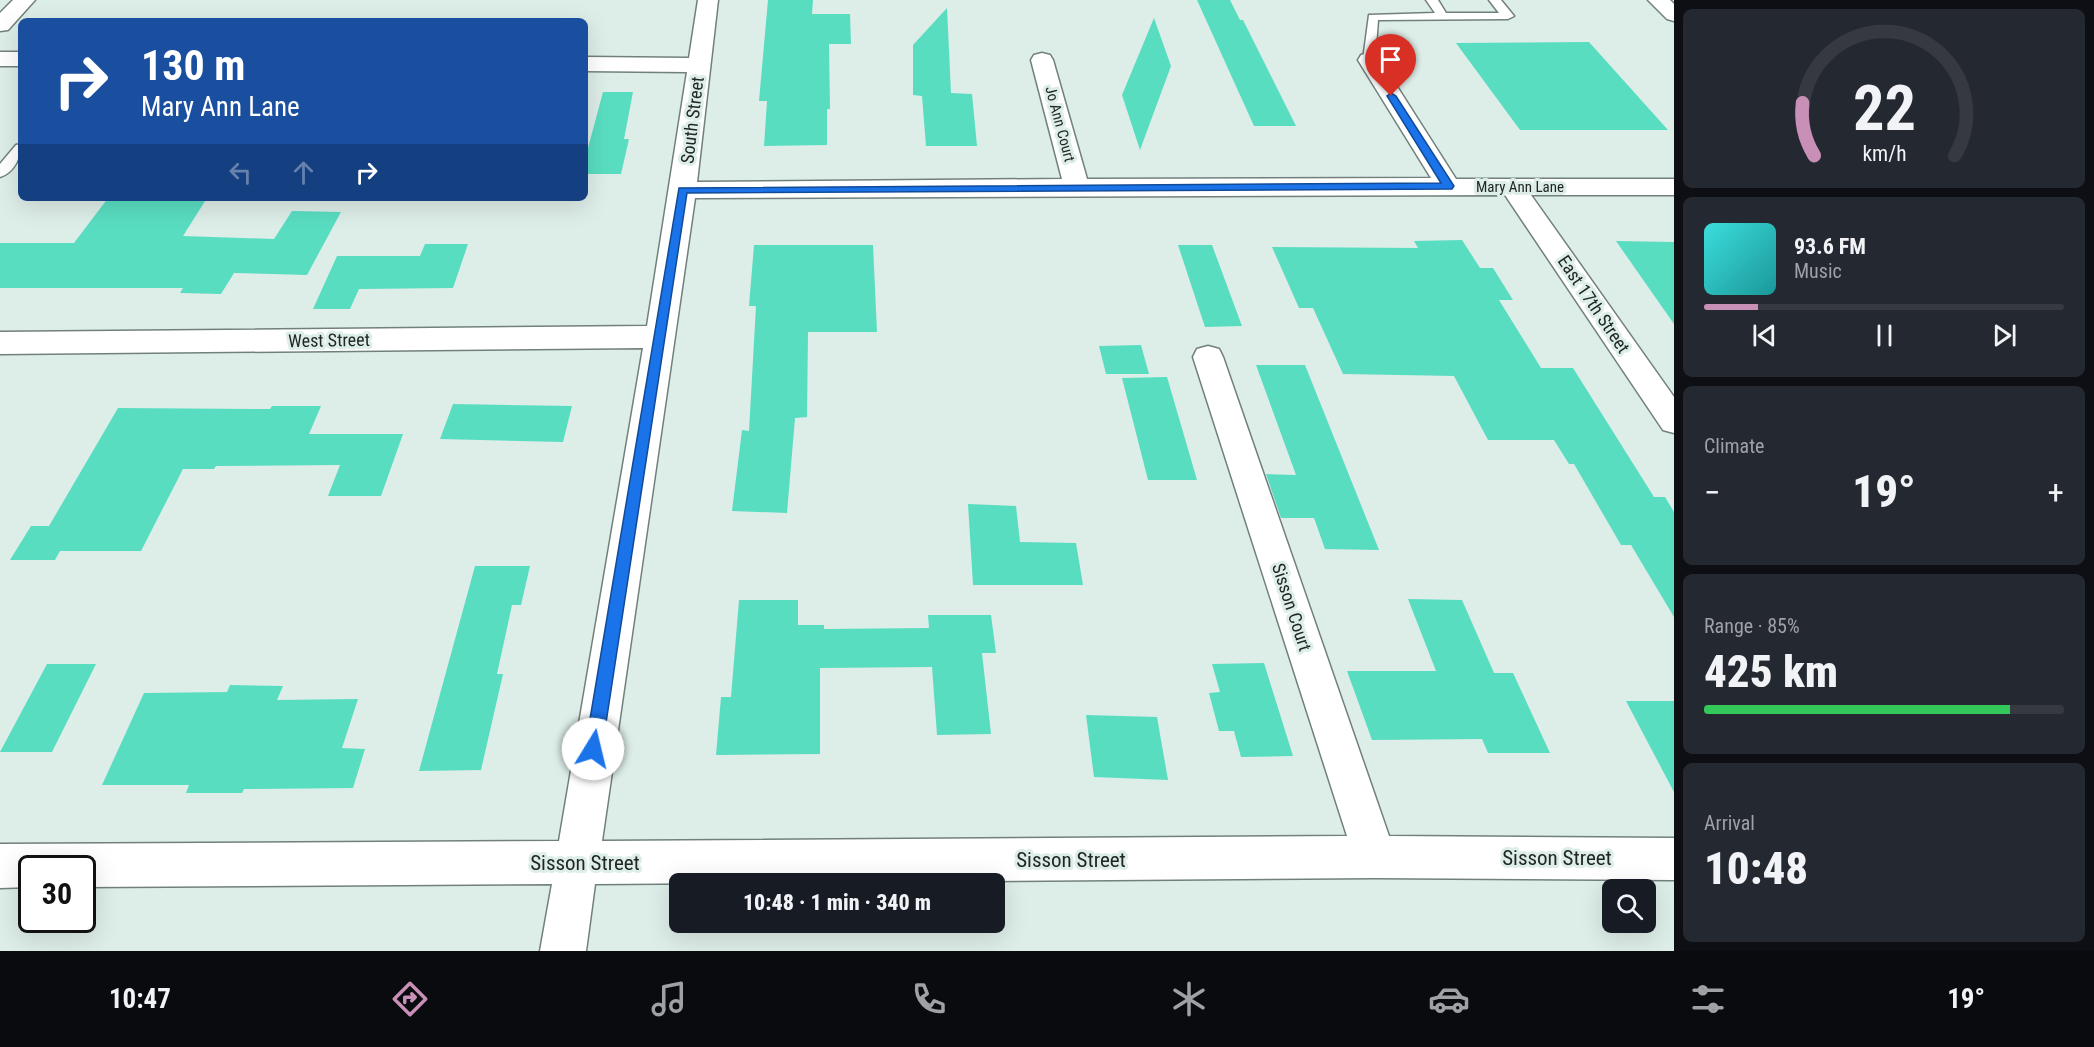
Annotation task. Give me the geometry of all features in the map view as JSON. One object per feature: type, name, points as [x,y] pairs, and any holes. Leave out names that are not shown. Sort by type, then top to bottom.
[{"type":"street","points":[[0,25],[25,0]]},
{"type":"street","name":"South Street","points":[[563,951],[682,190],[708,0]]},
{"type":"street","points":[[1658,0],[1674,15]]},
{"type":"street","points":[[0,59],[18,59]]},
{"type":"street","name":"Jo Ann Court","points":[[1042,60],[1077,188]]},
{"type":"street","points":[[1369,60],[1448,186]]},
{"type":"street","points":[[588,64],[699,65]]},
{"type":"street","name":"East 17th Street","points":[[1513,187],[1674,421]]},
{"type":"street","name":"Mary Ann Lane","points":[[682,190],[1674,187]]},
{"type":"street","name":"West Street","points":[[0,343],[658,337]]},
{"type":"street","name":"Sisson Court","points":[[1208,357],[1375,857]]},
{"type":"street","name":"Sisson Street","points":[[0,866],[1375,857],[1674,859]]},
{"type":"lane","points":[[1432,0],[1443,16]]},
{"type":"lane","points":[[1369,60],[1373,17],[1508,16],[1495,0]]},
{"type":"lane","points":[[0,173],[18,152]]},
{"type":"building","points":[[768,0],[813,0],[812,14],[850,14],[851,44],[829,44],[830,109],[827,109],[827,145],[764,146],[767,101],[759,101]]},
{"type":"building","points":[[1197,0],[1230,0],[1240,20],[1243,20],[1296,126],[1254,126]]},
{"type":"building","points":[[947,8],[951,93],[972,94],[977,146],[926,146],[922,96],[913,95],[913,45]]},
{"type":"building","points":[[1154,18],[1171,66],[1140,150],[1122,95]]},
{"type":"building","points":[[1589,42],[1668,130],[1520,130],[1456,43]]},
{"type":"building","points":[[603,92],[633,92],[624,139],[629,139],[621,174],[588,174],[588,148]]},
{"type":"building","points":[[106,201],[205,201],[183,236],[274,239],[292,211],[341,212],[307,275],[234,273],[221,294],[180,293],[183,288],[0,288],[0,243],[74,243]]},
{"type":"building","points":[[1462,240],[1480,268],[1493,268],[1513,300],[1499,300],[1541,368],[1573,368],[1654,497],[1665,497],[1674,512],[1674,617],[1631,545],[1621,545],[1574,464],[1569,464],[1554,440],[1488,440],[1454,376],[1343,374],[1313,308],[1299,308],[1272,247],[1418,248],[1414,241]]},
{"type":"building","points":[[1616,241],[1674,242],[1674,324]]},
{"type":"building","points":[[425,244],[468,244],[453,288],[359,289],[350,309],[313,309],[337,256],[420,256]]},
{"type":"building","points":[[754,245],[873,245],[877,332],[808,332],[807,417],[795,418],[787,513],[732,511],[742,430],[749,431],[756,306],[749,306]]},
{"type":"building","points":[[1178,245],[1212,245],[1242,326],[1205,327]]},
{"type":"building","points":[[1141,345],[1149,374],[1106,374],[1099,346]]},
{"type":"building","points":[[1256,365],[1305,365],[1379,550],[1325,549],[1314,518],[1281,518],[1266,474],[1296,475]]},
{"type":"building","points":[[1167,377],[1197,480],[1148,480],[1122,378]]},
{"type":"building","points":[[453,404],[572,406],[563,442],[440,439]]},
{"type":"building","points":[[272,406],[321,406],[309,434],[403,434],[381,496],[328,496],[340,465],[216,466],[214,469],[183,469],[141,551],[60,551],[55,560],[10,560],[31,526],[49,526],[118,408],[270,409]]},
{"type":"building","points":[[968,504],[1016,506],[1020,542],[1076,543],[1083,585],[973,585]]},
{"type":"building","points":[[475,566],[530,566],[521,605],[512,605],[497,674],[503,674],[481,770],[419,771]]},
{"type":"building","points":[[1408,599],[1462,600],[1494,673],[1513,673],[1550,753],[1488,753],[1482,739],[1372,740],[1347,671],[1436,671]]},
{"type":"building","points":[[739,600],[798,600],[798,625],[824,625],[824,629],[929,628],[928,615],[991,615],[996,653],[982,653],[991,734],[937,735],[932,667],[820,668],[820,754],[716,755],[721,697],[731,697]]},
{"type":"building","points":[[1264,663],[1293,756],[1241,757],[1234,731],[1219,731],[1209,693],[1220,692],[1212,664]]},
{"type":"building","points":[[47,664],[96,664],[52,752],[0,752]]},
{"type":"building","points":[[230,685],[283,686],[277,700],[358,699],[342,748],[365,749],[353,788],[244,789],[242,793],[186,793],[189,785],[102,785],[144,693],[227,692]]},
{"type":"building","points":[[1626,701],[1674,701],[1674,792]]},
{"type":"building","points":[[1086,715],[1157,717],[1168,780],[1094,777]]},
{"type":"route","points":[[593,749],[682,190],[1448,186],[1391,96]]}]
